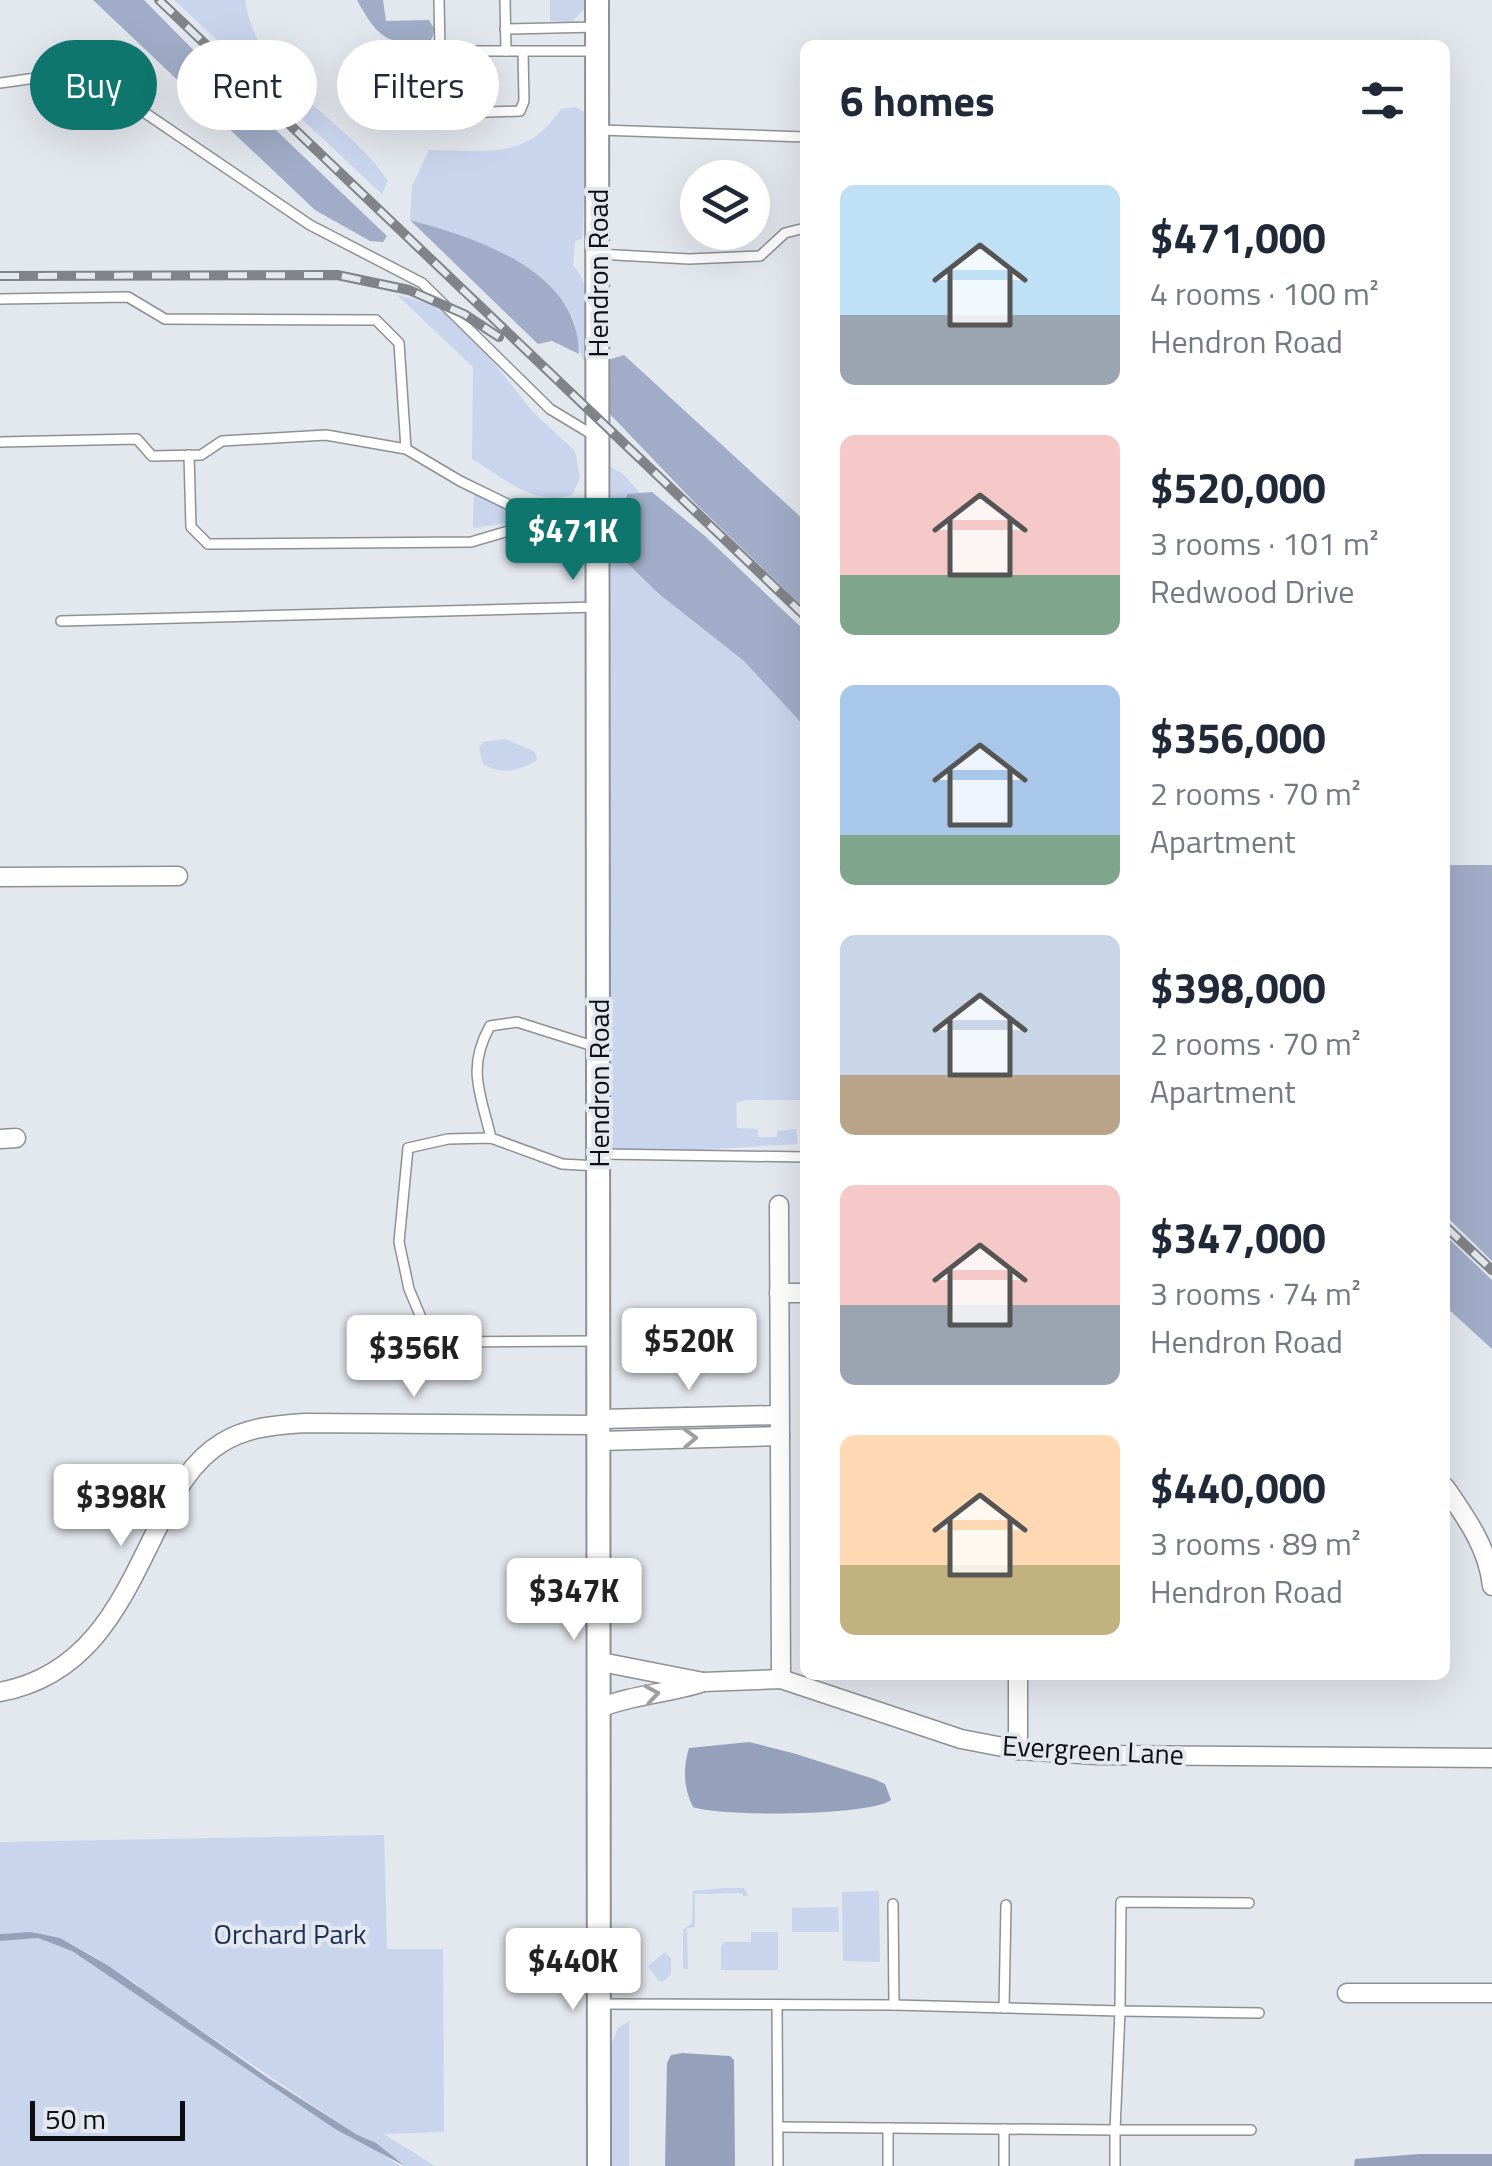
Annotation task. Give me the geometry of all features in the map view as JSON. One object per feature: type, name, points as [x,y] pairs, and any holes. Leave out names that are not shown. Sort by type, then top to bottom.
[{"type":"street","name":"Hendron Road","points":[[597,0],[600,2166]]},
{"type":"street","points":[[0,876],[178,876]]},
{"type":"street","points":[[779,1205],[781,1679]]},
{"type":"street","points":[[779,1294],[800,1294]]},
{"type":"street","points":[[600,1428],[779,1415]]},
{"type":"street","points":[[0,1692],[56,1670],[96,1638],[125,1594],[182,1481],[226,1440],[257,1428],[304,1423],[600,1428],[780,1436]]},
{"type":"street","points":[[1450,1495],[1489,1561],[1492,1586]]},
{"type":"street","points":[[1450,1518],[1462,1512]]},
{"type":"street","name":"Evergreen Lane","points":[[601,1662],[703,1682],[781,1679],[961,1739],[1018,1750],[1097,1756],[1492,1758]]},
{"type":"street","points":[[1018,1680],[1018,1750]]},
{"type":"street","name":"Evergreen Lane","points":[[600,1708],[620,1699],[703,1682]]},
{"type":"street","points":[[1347,1993],[1492,1993]]},
{"type":"lane","points":[[440,0],[440,40]]},
{"type":"lane","points":[[505,0],[506,51]]},
{"type":"lane","points":[[505,30],[597,27]]},
{"type":"lane","points":[[499,51],[598,51]]},
{"type":"lane","points":[[499,112],[520,111],[524,101],[523,51]]},
{"type":"lane","points":[[0,82],[56,75],[101,83],[310,225],[422,283],[550,409],[599,439]]},
{"type":"lane","points":[[598,130],[800,137]]},
{"type":"lane","points":[[598,254],[689,259],[760,256],[785,233],[800,229]]},
{"type":"lane","points":[[0,298],[128,297],[165,319],[376,320],[400,343],[406,449]]},
{"type":"lane","points":[[0,442],[137,439],[152,456],[202,455],[222,441],[326,435],[406,449],[460,481],[546,520],[599,535]]},
{"type":"lane","points":[[189,455],[192,527],[208,544],[472,542],[546,520]]},
{"type":"lane","points":[[61,621],[599,607]]},
{"type":"lane","points":[[491,1138],[476,1072],[478,1048],[490,1026],[517,1022],[599,1048]]},
{"type":"lane","points":[[599,1341],[448,1342],[422,1320],[409,1289],[400,1242],[408,1148],[448,1139],[491,1138],[562,1164],[800,1157]]},
{"type":"lane","points":[[1115,2166],[1122,1902],[1249,1903]]},
{"type":"lane","points":[[892,1904],[894,2005]]},
{"type":"lane","points":[[1004,2008],[1006,1905]]},
{"type":"lane","points":[[600,2004],[894,2005],[1258,2013]]},
{"type":"lane","points":[[777,2005],[778,2166]]},
{"type":"lane","points":[[779,2127],[1251,2130]]},
{"type":"lane","points":[[888,2128],[888,2166]]},
{"type":"lane","points":[[1004,2129],[1004,2166]]},
{"type":"green space","points":[[174,0],[245,0],[258,40],[217,40]]},
{"type":"green space","points":[[550,0],[585,0],[585,8],[572,22],[550,21]]},
{"type":"green space","points":[[575,107],[583,111],[586,119],[583,232],[582,239],[575,241],[573,266],[587,297],[585,362],[569,311],[539,278],[476,242],[410,220],[412,186],[429,150],[485,151],[518,145],[533,138],[561,109]]},
{"type":"green space","points":[[317,109],[370,158],[388,181],[382,194],[313,130],[317,130]]},
{"type":"green space","points":[[397,295],[431,304],[444,313],[490,358],[533,412],[575,451],[580,478],[572,495],[558,498],[532,494],[472,459],[473,367]]},
{"type":"green space","points":[[611,467],[640,493],[626,494],[617,527],[623,559],[659,594],[744,661],[800,722],[800,1100],[736,1103],[737,1128],[758,1129],[758,1137],[777,1137],[777,1131],[796,1129],[798,1144],[662,1152],[608,1150]]},
{"type":"green space","points":[[474,489],[508,511],[515,522],[473,528]]},
{"type":"green space","points":[[506,739],[535,752],[537,760],[510,770],[483,764],[479,748],[483,742]]},
{"type":"green space","name":"Orchard Park","points":[[384,1835],[387,1949],[443,1949],[444,2132],[384,2134],[435,2166],[405,2166],[88,1953],[41,1936],[0,1934],[0,1842]]},
{"type":"green space","points":[[744,1888],[748,1896],[695,1894],[695,1927],[687,1928],[688,1969],[683,1969],[683,1930],[692,1923],[693,1891]]},
{"type":"green space","points":[[879,1891],[880,1962],[843,1961],[842,1892]]},
{"type":"green space","points":[[838,1907],[839,1932],[792,1932],[792,1908]]},
{"type":"green space","points":[[751,1932],[778,1932],[778,1970],[721,1970],[724,1942],[751,1942]]},
{"type":"green space","points":[[38,1938],[72,1951],[335,2129],[364,2142],[400,2166],[0,2166],[0,1941]]},
{"type":"green space","points":[[665,1952],[671,1958],[671,1974],[663,1982],[648,1966]]},
{"type":"green space","points":[[629,2021],[629,2166],[611,2166],[611,2045],[618,2028]]},
{"type":"shaded area","points":[[93,0],[144,0],[183,40],[177,40],[177,79],[157,61],[157,40],[135,40]]},
{"type":"shaded area","points":[[357,0],[383,0],[386,21],[429,20],[435,30],[431,40],[393,40],[371,23]]},
{"type":"shaded area","points":[[230,130],[276,130],[387,236],[383,242],[370,241],[315,210]]},
{"type":"shaded area","points":[[410,220],[492,248],[543,279],[562,300],[574,325],[579,354],[552,341],[538,344]]},
{"type":"shaded area","points":[[624,355],[800,516],[800,604],[607,411],[608,360]]},
{"type":"shaded area","points":[[652,492],[800,626],[800,722],[744,661],[659,594],[623,559],[616,527],[627,494]]},
{"type":"shaded area","points":[[1450,865],[1492,865],[1492,1261],[1450,1220]]},
{"type":"shaded area","points":[[1450,1240],[1492,1280],[1492,1349],[1450,1311]]},
{"type":"shaded area","points":[[749,1742],[874,1779],[885,1784],[891,1800],[855,1809],[794,1813],[693,1807],[685,1778],[689,1748]]},
{"type":"shaded area","points":[[31,1932],[60,1938],[109,1966],[268,2078],[376,2143],[405,2166],[335,2129],[72,1951],[38,1938],[0,1941],[0,1934]]},
{"type":"shaded area","points":[[671,2055],[730,2056],[734,2060],[735,2166],[665,2166],[667,2063]]},
{"type":"shaded area","points":[[1492,2154],[1492,2166],[1354,2166],[1355,2159]]},
{"type":"railway","points":[[159,0],[800,611]]},
{"type":"railway","points":[[0,276],[337,275],[409,290],[464,314],[499,337]]},
{"type":"railway","points":[[1450,1231],[1492,1270]]}]
